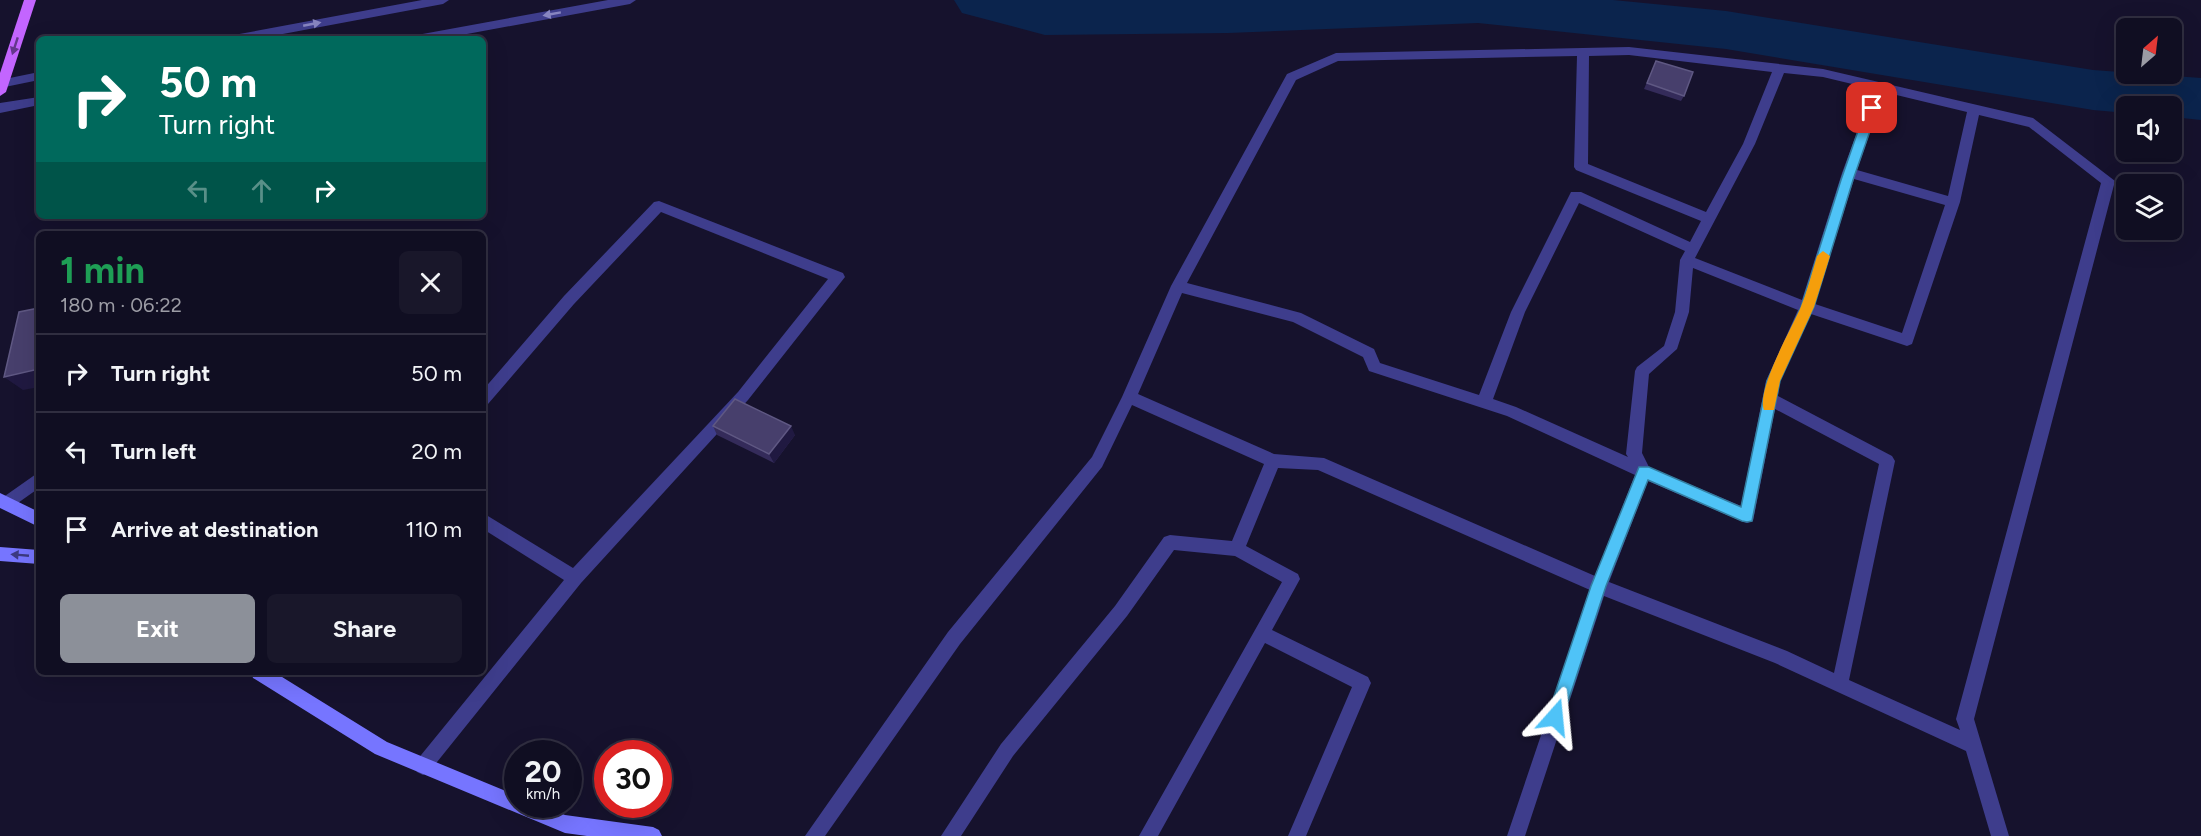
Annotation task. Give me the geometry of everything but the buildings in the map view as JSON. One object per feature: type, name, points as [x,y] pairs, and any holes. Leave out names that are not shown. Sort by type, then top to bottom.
[{"type":"main road","points":[[1,86],[30,0]]},
{"type":"main road","points":[[4,502],[36,518]]},
{"type":"main road","points":[[0,554],[36,557]]},
{"type":"main road","points":[[265,675],[381,748],[423,766],[565,824],[647,836]]},
{"type":"street","points":[[250,36],[443,0]]},
{"type":"street","points":[[433,36],[630,0]]},
{"type":"street","points":[[814,836],[954,638],[1097,462],[1129,397],[1178,286],[1292,77],[1336,57],[1629,51],[1823,73],[2033,123],[2108,181],[1965,719],[2000,836]]},
{"type":"street","points":[[1583,52],[1581,167],[1709,219]]},
{"type":"street","points":[[1644,471],[1634,453],[1642,371],[1670,349],[1682,312],[1690,255],[1749,144],[1780,68]]},
{"type":"street","points":[[1,86],[36,77]]},
{"type":"street","points":[[1178,286],[1205,295],[1296,317],[1370,353],[1374,367],[1511,411],[1747,516],[1773,381],[1807,307],[1880,87]]},
{"type":"street","points":[[0,108],[36,102]]},
{"type":"street","points":[[1484,402],[1518,312],[1576,196],[1690,255],[1807,307],[1906,340],[1953,202],[1974,109]]},
{"type":"street","points":[[1850,173],[1953,202]]},
{"type":"street","points":[[423,766],[575,578],[743,396],[838,277],[659,206],[569,300],[486,397]]},
{"type":"street","points":[[1129,397],[1273,461],[1319,463],[1599,586],[1781,657],[1972,745]]},
{"type":"street","points":[[1770,399],[1887,461],[1840,683]]},
{"type":"street","points":[[1237,549],[1273,461]]},
{"type":"street","points":[[1516,836],[1599,586],[1644,471]]},
{"type":"street","points":[[4,502],[36,481]]},
{"type":"street","points":[[486,522],[575,578]]},
{"type":"street","points":[[950,836],[1007,750],[1121,611],[1170,542],[1237,549],[1292,579],[1148,836]]},
{"type":"street","points":[[1262,633],[1362,683],[1297,836]]},
{"type":"waterway","points":[[981,0],[1045,16],[1228,15],[1478,5],[1726,30],[2093,90],[2201,99]]},
{"type":"slow traffic","points":[[1769,405],[1773,381],[1807,307],[1823,256]]},
{"type":"route","points":[[1555,717],[1599,586],[1644,471],[1747,516],[1773,381],[1807,307],[1872,108]]}]
